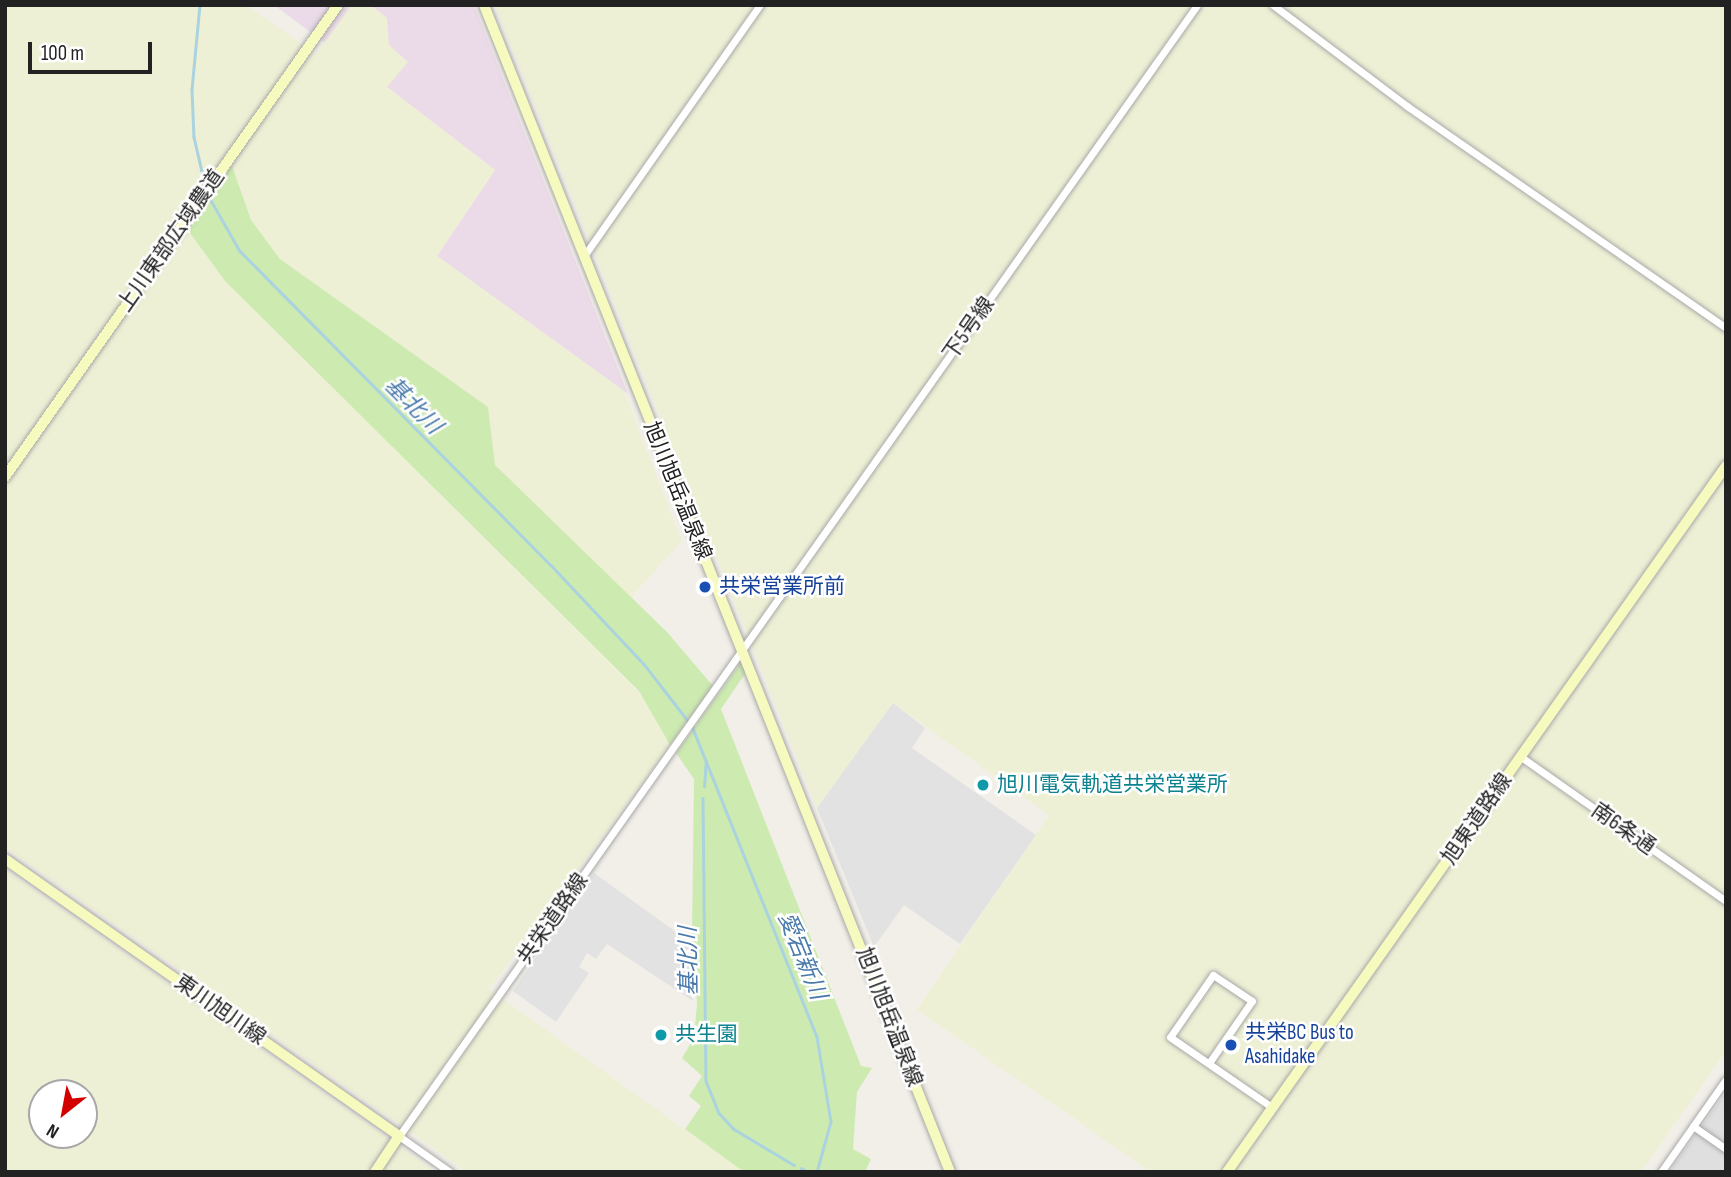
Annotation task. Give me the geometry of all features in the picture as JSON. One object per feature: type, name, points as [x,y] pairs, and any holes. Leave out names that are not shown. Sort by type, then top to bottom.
[{"type":"main road","name":"上川東部広域農道","points":[[5,477],[338,5]]},
{"type":"main road","name":"旭川旭岳温泉線","points":[[484,5],[950,1172]]},
{"type":"main road","name":"旭東道路線","points":[[1227,1172],[1726,466]]},
{"type":"main road","name":"東川旭川線","points":[[5,859],[400,1136]]},
{"type":"main road","points":[[374,1172],[400,1136]]},
{"type":"street","points":[[584,256],[760,5]]},
{"type":"street","name":"下5号線","points":[[742,652],[1197,5]]},
{"type":"street","points":[[1273,5],[1407,106],[1726,328]]},
{"type":"street","name":"共栄道路線","points":[[400,1136],[742,652]]},
{"type":"street","name":"南6条通","points":[[1521,757],[1726,901]]},
{"type":"street","points":[[1209,1063],[1252,1001],[1213,975],[1170,1037],[1273,1108]]},
{"type":"street","points":[[1661,1172],[1726,1079]]},
{"type":"street","points":[[1693,1126],[1726,1149]]},
{"type":"street","points":[[400,1136],[450,1172]]},
{"type":"shaded area","points":[[274,5],[352,5],[325,43]]},
{"type":"shaded area","points":[[370,5],[474,5],[628,394],[437,256],[495,170],[387,87],[387,18]]},
{"type":"shaded area","name":"旭川電気軌道共栄営業所","points":[[893,703],[925,728],[912,748],[1036,835],[960,944],[904,905],[874,947],[817,808]]},
{"type":"shaded area","points":[[594,873],[690,942],[693,1001],[607,944],[596,959],[587,953],[579,967],[589,973],[556,1022],[513,991]]},
{"type":"shaded area","points":[[1726,1092],[1726,1172],[1669,1172]]},
{"type":"green space","points":[[5,5],[246,5],[316,54],[352,5],[370,5],[387,18],[389,45],[408,62],[387,87],[495,170],[437,256],[624,391],[682,541],[630,598],[495,465],[488,407],[280,259],[251,220],[232,167],[187,229],[225,281],[639,692],[670,745],[489,989],[744,1172],[467,1172],[5,847]]},
{"type":"green space","points":[[495,5],[1726,5],[1726,1051],[1641,1172],[1151,1172],[917,1010],[1049,815],[893,703],[817,808]]},
{"type":"green space","points":[[232,166],[251,220],[280,259],[488,407],[495,465],[667,632],[713,686],[670,745],[639,691],[225,281],[187,229]]},
{"type":"green space","points":[[742,661],[747,671],[721,709],[861,1066],[872,1068],[857,1092],[853,1149],[871,1159],[865,1172],[744,1172],[685,1129],[701,1106],[689,1096],[702,1076],[682,1058],[694,1038],[697,1004],[692,932],[694,779],[676,753]]},
{"type":"green space","points":[[5,869],[436,1172],[5,1172]]},
{"type":"waterway","name":"基北川","points":[[200,5],[192,90],[194,137],[206,189]]},
{"type":"waterway","name":"基北川","points":[[208,195],[240,251],[551,565],[644,664],[688,721]]},
{"type":"waterway","name":"愛宕新川","points":[[692,726],[817,1037],[831,1122],[817,1172]]},
{"type":"waterway","name":"基北川","points":[[704,787],[706,761]]},
{"type":"waterway","name":"基北川","points":[[703,798],[706,1081],[719,1113],[734,1129],[794,1165]]},
{"type":"waterway","name":"基北川","points":[[801,1168],[809,1172]]},
{"type":"place","name":"共栄営業所前","points":[[705,587]]},
{"type":"place","name":"旭川電気軌道共栄営業所","points":[[983,785]]},
{"type":"place","name":"共生園","points":[[661,1035]]},
{"type":"place","name":"共栄BC Bus to Asahidake","points":[[1231,1045]]}]
